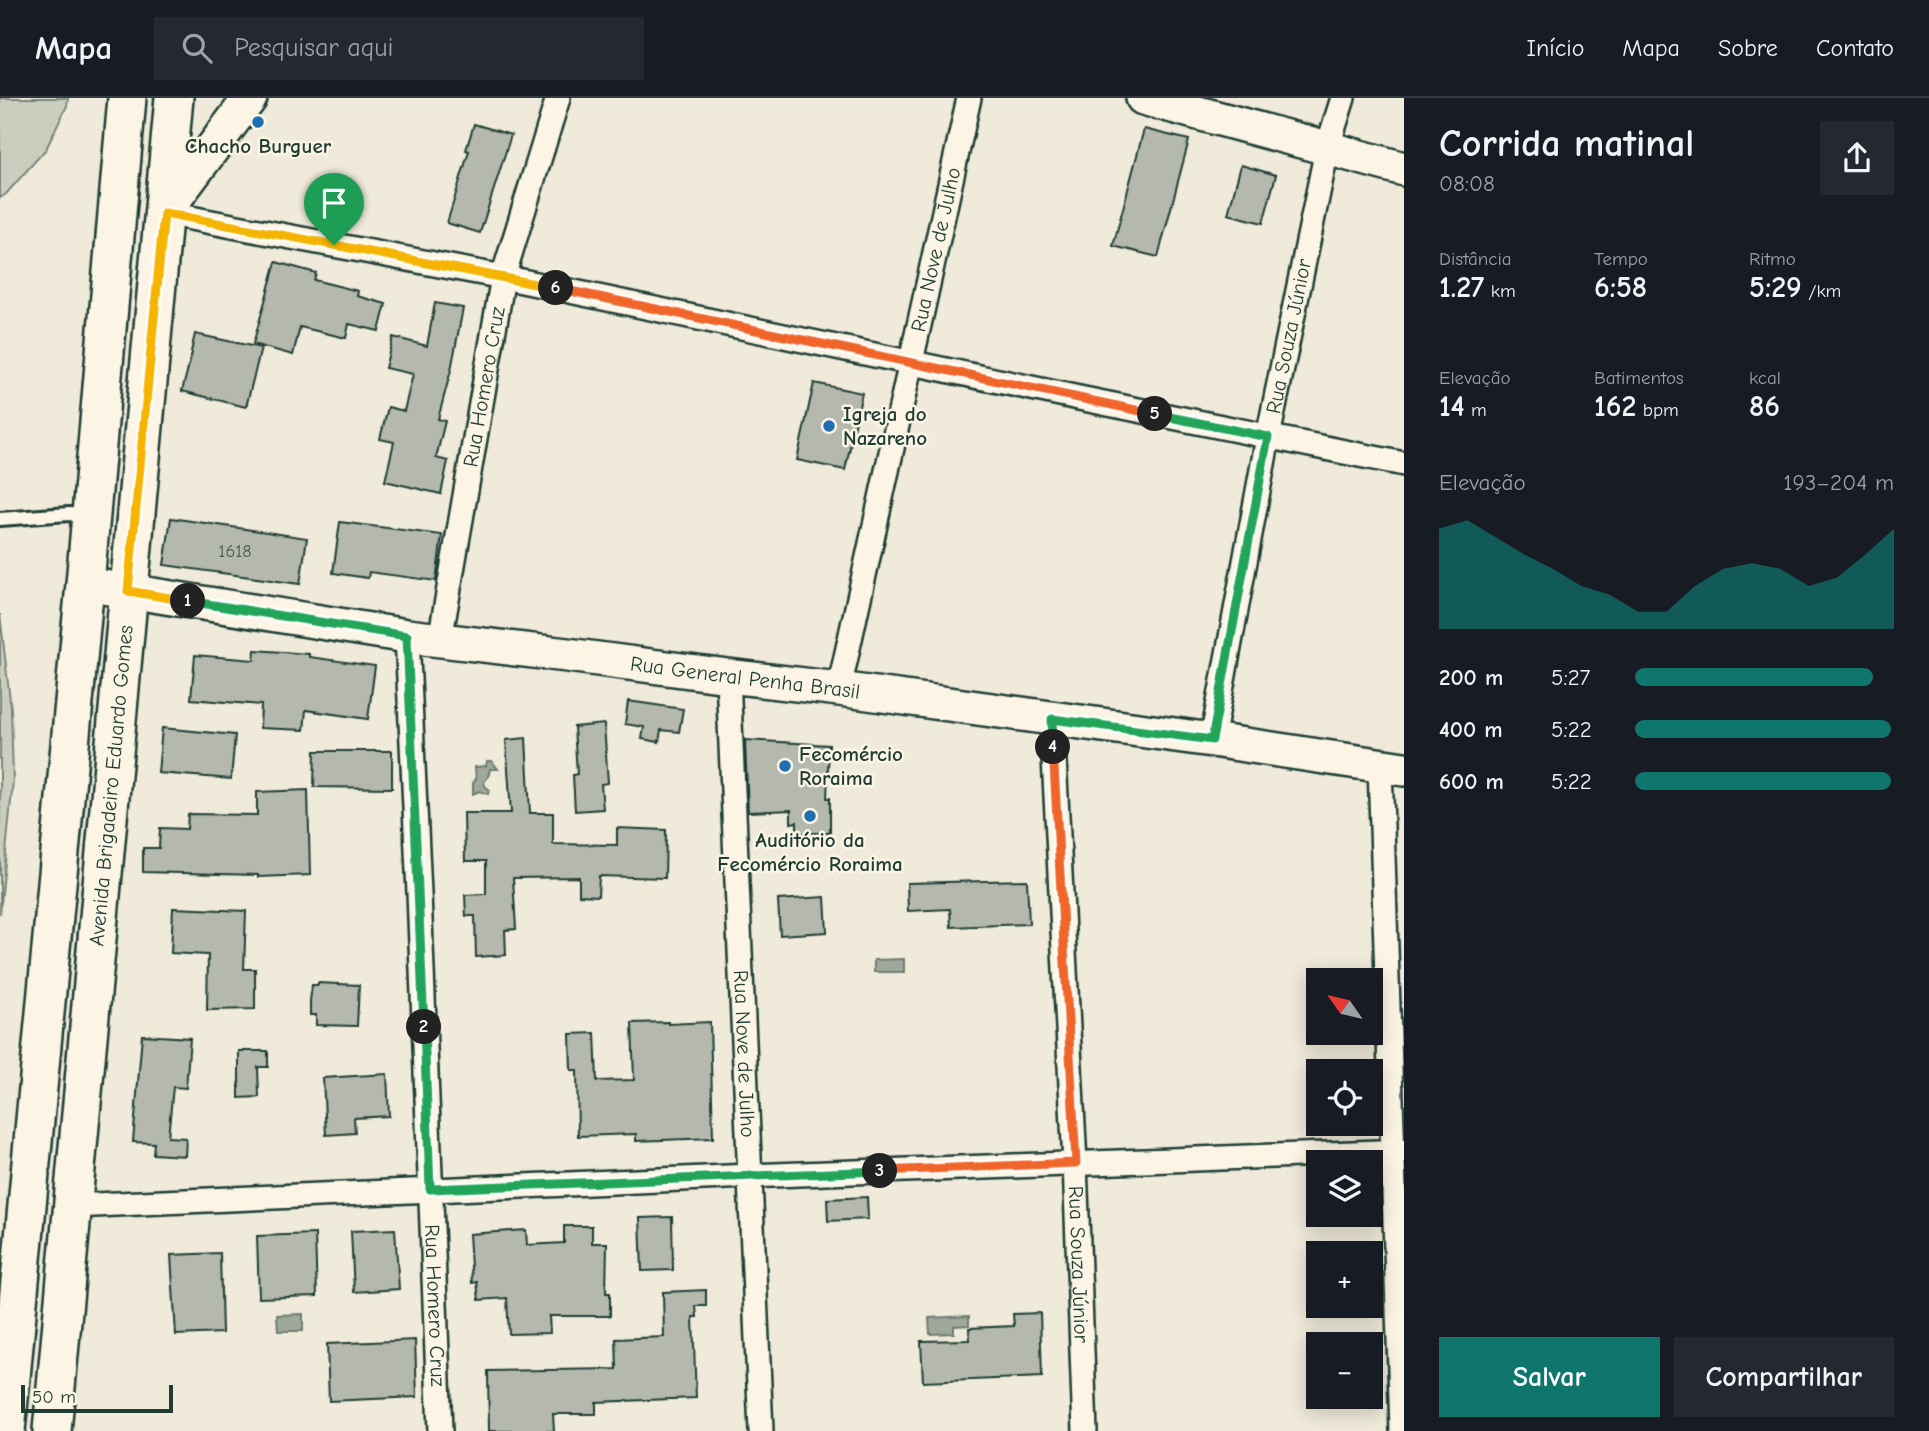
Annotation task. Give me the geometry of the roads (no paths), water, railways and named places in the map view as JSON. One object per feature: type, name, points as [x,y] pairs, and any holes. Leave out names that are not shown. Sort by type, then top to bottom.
[{"type":"main road","name":"Avenida Brigadeiro Eduardo Gomes","points":[[6,1431],[19,1236],[85,584],[127,98]]},
{"type":"main road","name":"Avenida Brigadeiro Eduardo Gomes","points":[[52,1431],[174,98]]},
{"type":"street","points":[[250,98],[164,213],[503,277],[1404,464]]},
{"type":"street","name":"Rua Homero Cruz","points":[[440,640],[503,277],[558,98]]},
{"type":"street","name":"Rua Nove de Julho","points":[[839,689],[970,98]]},
{"type":"street","points":[[1143,98],[1404,169]]},
{"type":"street","name":"Rua Souza Júnior","points":[[1212,740],[1268,437],[1327,149],[1343,98]]},
{"type":"street","name":"Rua General Penha Brasil","points":[[85,584],[407,636],[839,689],[1392,767]]},
{"type":"street","name":"Rua Homero Cruz","points":[[407,636],[440,1431]]},
{"type":"street","name":"Rua Nove de Julho","points":[[727,676],[761,1431]]},
{"type":"street","name":"Rua Souza Júnior","points":[[1052,719],[1076,1163],[1085,1431]]},
{"type":"street","points":[[1392,767],[1402,1431]]},
{"type":"street","points":[[72,1206],[430,1189],[1399,1151]]},
{"type":"lane","points":[[0,519],[60,514],[90,515]]},
{"type":"place","name":"Chacho Burguer","points":[[258,122]]},
{"type":"place","name":"Igreja do Nazareno","points":[[829,426]]},
{"type":"place","name":"Fecomércio Roraima","points":[[785,766]]},
{"type":"place","name":"Auditório da Fecomércio Roraima","points":[[810,816]]}]
